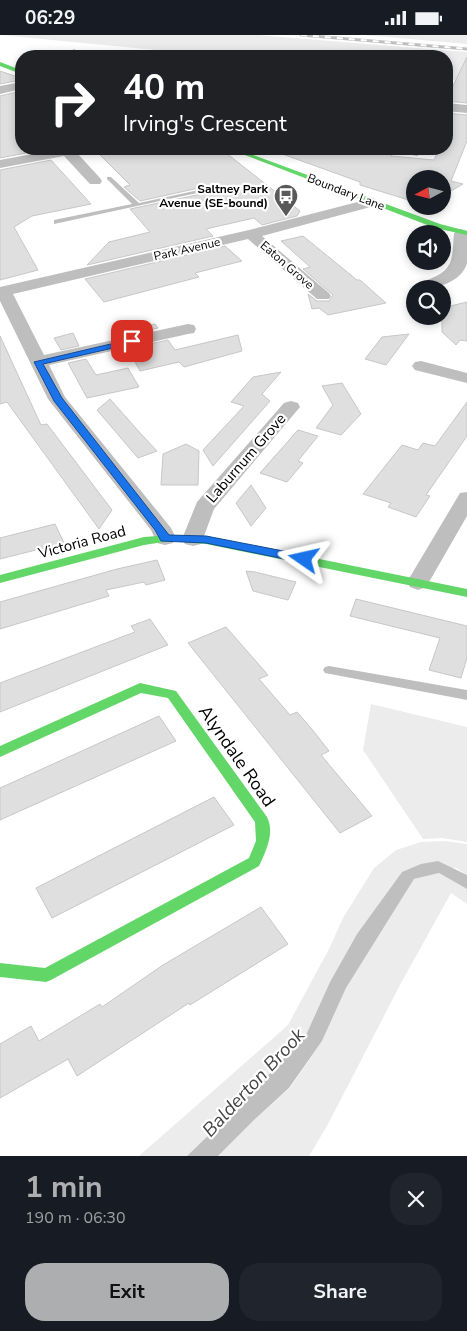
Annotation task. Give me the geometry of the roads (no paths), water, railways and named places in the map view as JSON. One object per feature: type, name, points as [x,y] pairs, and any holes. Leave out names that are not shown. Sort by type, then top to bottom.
[{"type":"street","points":[[0,64],[15,70]]},
{"type":"street","points":[[0,90],[15,87]]},
{"type":"street","points":[[453,108],[467,109]]},
{"type":"street","points":[[0,164],[47,155]]},
{"type":"street","points":[[77,155],[95,181]]},
{"type":"street","name":"Boundary Lane","points":[[248,155],[438,227],[464,233],[461,260],[448,277],[441,280]]},
{"type":"street","points":[[80,184],[109,178]]},
{"type":"street","name":"Park Avenue","points":[[2,291],[251,234],[373,202]]},
{"type":"street","name":"Eaton Grove","points":[[251,234],[322,296]]},
{"type":"street","points":[[2,291],[58,399],[160,528],[165,538]]},
{"type":"street","points":[[38,362],[188,329]]},
{"type":"street","points":[[422,366],[467,378]]},
{"type":"street","name":"Laburnum Grove","points":[[193,539],[204,507],[291,407]]},
{"type":"street","points":[[418,582],[467,498]]},
{"type":"street","name":"Victoria Road","points":[[0,579],[144,541],[165,538],[206,539],[467,593]]},
{"type":"street","name":"Alyndale Road","points":[[0,752],[140,688],[172,694],[262,821],[264,841],[254,862],[46,975],[0,970]]},
{"type":"lane","points":[[109,178],[137,205]]},
{"type":"lane","points":[[57,222],[208,190]]},
{"type":"lane","points":[[329,670],[467,695]]},
{"type":"railway","points":[[301,35],[467,49]]},
{"type":"place","name":"Saltney Park Avenue (SE-bound)","points":[[286,217]]},
{"type":"water label","name":"Balderton Brook","points":[[253,1082]]}]
